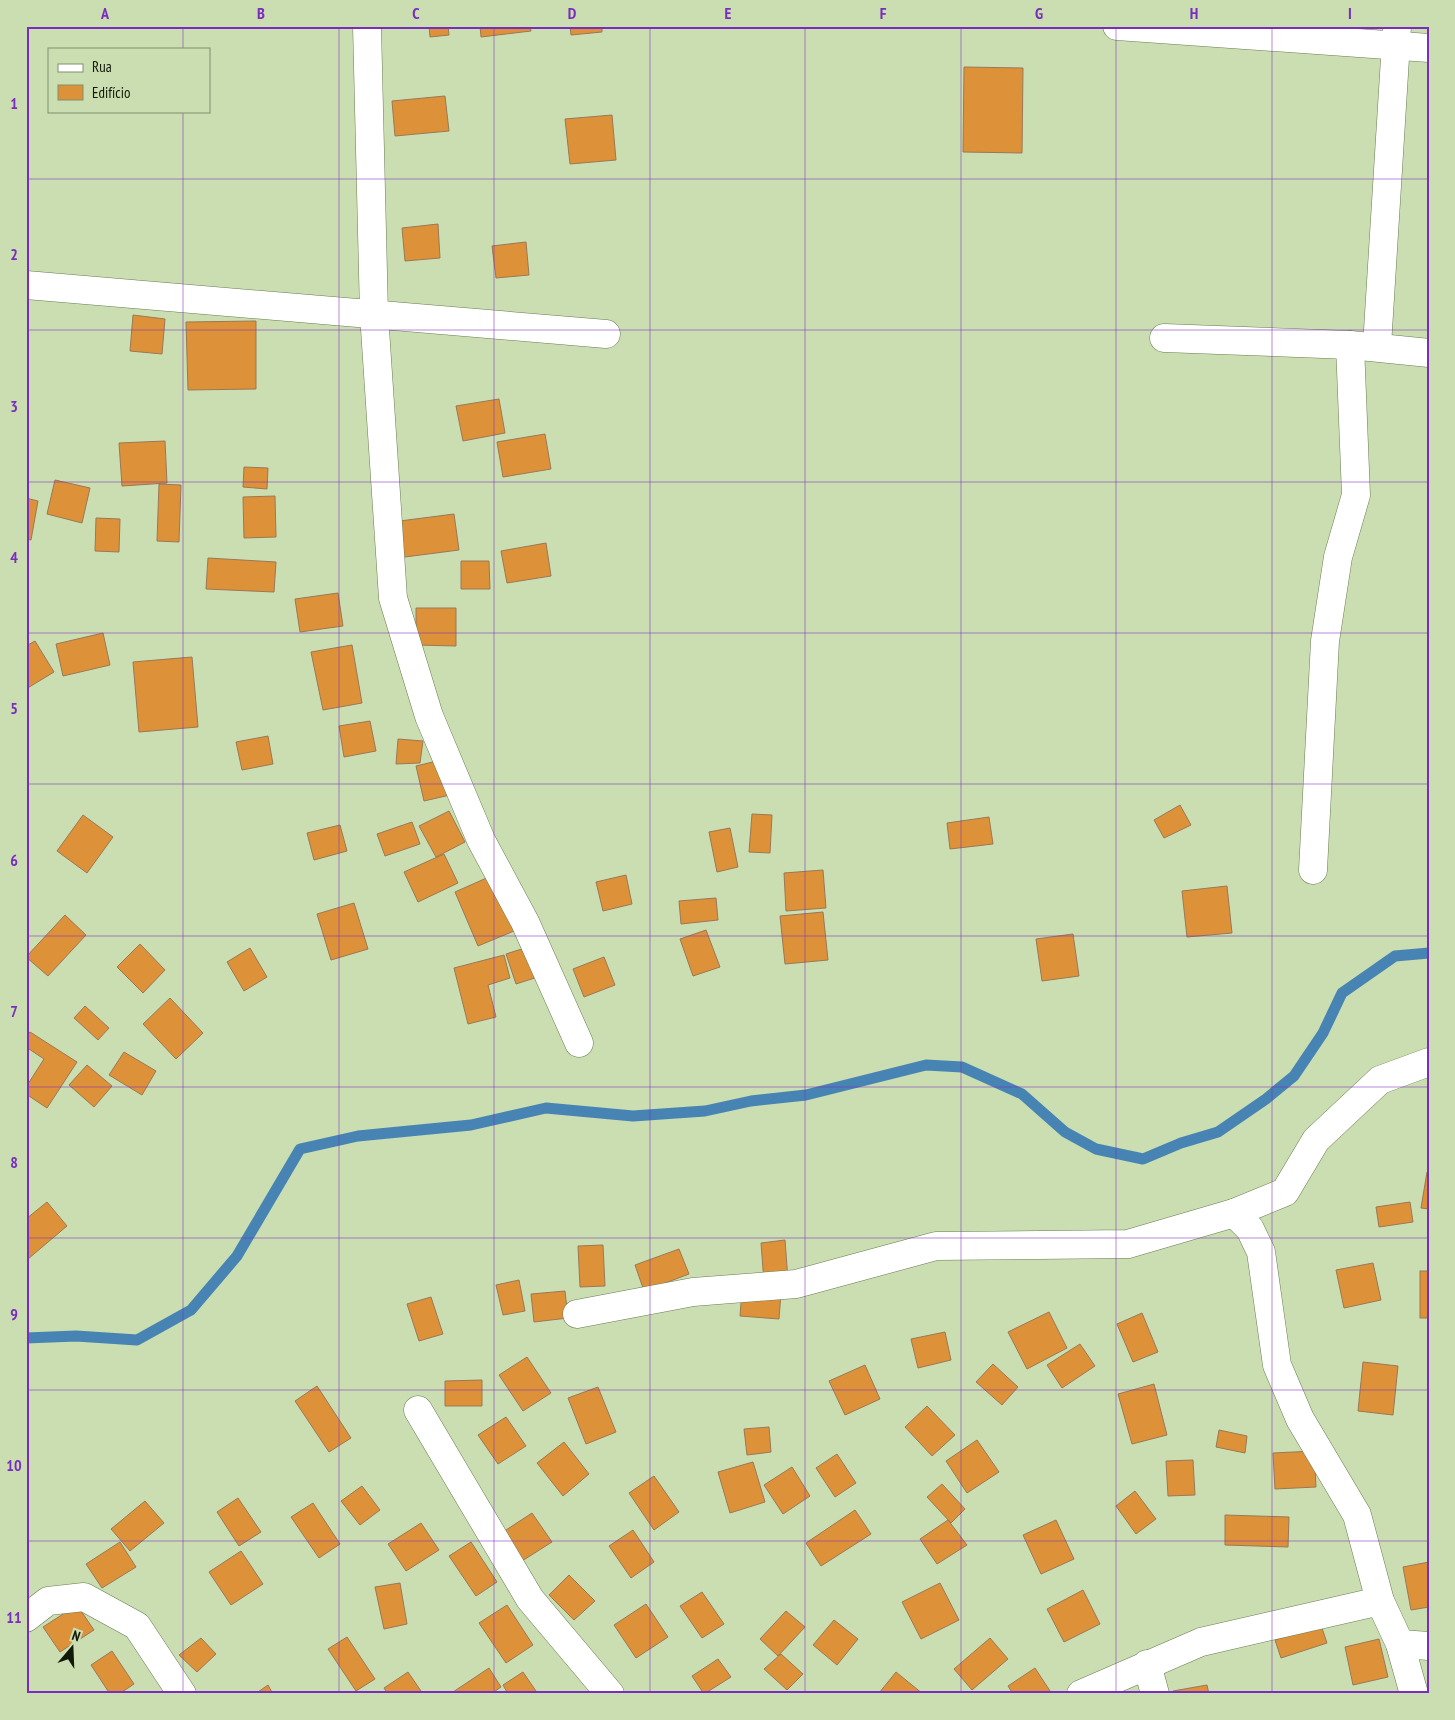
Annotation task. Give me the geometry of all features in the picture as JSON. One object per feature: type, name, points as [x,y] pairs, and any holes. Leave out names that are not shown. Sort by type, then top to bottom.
[{"type":"street","points":[[367,26],[374,314],[393,598],[429,716],[480,840],[525,922],[579,1043]]},
{"type":"street","points":[[1117,26],[1397,37],[1429,48]]},
{"type":"street","points":[[1378,346],[1397,37]]},
{"type":"street","points":[[26,285],[606,334]]},
{"type":"street","points":[[1164,338],[1378,346],[1429,353]]},
{"type":"street","points":[[1313,870],[1325,640],[1338,557],[1356,494],[1350,345]]},
{"type":"street","points":[[577,1314],[693,1292],[796,1284],[936,1246],[1128,1244],[1234,1213],[1285,1192],[1316,1140],[1380,1080],[1429,1062]]},
{"type":"street","points":[[1234,1213],[1250,1229],[1261,1252],[1277,1365],[1300,1418],[1357,1514],[1380,1601],[1400,1644],[1414,1694]]},
{"type":"street","points":[[418,1410],[530,1599],[610,1694]]},
{"type":"street","points":[[26,1618],[48,1601],[84,1598],[137,1626],[182,1694]]},
{"type":"street","points":[[1081,1694],[1201,1642],[1380,1601]]},
{"type":"street","points":[[1400,1644],[1429,1646]]},
{"type":"street","points":[[1147,1664],[1155,1694]]},
{"type":"building","points":[[429,26],[448,26],[449,35],[430,37]]},
{"type":"building","points":[[480,26],[530,26],[531,31],[481,37]]},
{"type":"building","points":[[570,26],[602,26],[602,32],[571,35]]},
{"type":"building","points":[[964,67],[1023,68],[1022,153],[963,152]]},
{"type":"building","points":[[445,96],[449,131],[395,136],[392,101]]},
{"type":"building","points":[[612,115],[616,160],[570,164],[565,119]]},
{"type":"building","points":[[438,224],[440,258],[405,261],[402,228]]},
{"type":"building","points":[[526,242],[529,275],[496,278],[492,246]]},
{"type":"building","points":[[133,315],[165,319],[162,354],[130,351]]},
{"type":"building","points":[[256,321],[256,389],[188,390],[186,322]]},
{"type":"building","points":[[499,399],[505,433],[463,441],[456,406]]},
{"type":"building","points":[[545,434],[551,469],[503,477],[497,442]]},
{"type":"building","points":[[165,441],[167,483],[122,486],[119,443]]},
{"type":"building","points":[[244,467],[268,468],[267,489],[243,487]]},
{"type":"building","points":[[55,480],[90,488],[82,523],[47,514]]},
{"type":"building","points":[[159,484],[181,485],[179,542],[157,541]]},
{"type":"building","points":[[275,496],[276,537],[244,538],[243,497]]},
{"type":"building","points":[[26,498],[38,501],[31,540],[26,539]]},
{"type":"building","points":[[454,514],[459,550],[397,558],[392,522]]},
{"type":"building","points":[[96,518],[120,519],[119,552],[95,551]]},
{"type":"building","points":[[546,543],[551,576],[507,583],[501,551]]},
{"type":"building","points":[[208,558],[276,562],[274,592],[206,589]]},
{"type":"building","points":[[461,561],[489,561],[490,589],[461,589]]},
{"type":"building","points":[[338,593],[343,626],[300,632],[295,599]]},
{"type":"building","points":[[416,608],[456,608],[456,646],[416,645]]},
{"type":"building","points":[[103,633],[110,665],[63,676],[56,644]]},
{"type":"building","points":[[35,641],[54,672],[26,689],[26,646]]},
{"type":"building","points":[[352,645],[362,703],[323,710],[311,652]]},
{"type":"building","points":[[192,657],[198,727],[139,732],[133,662]]},
{"type":"building","points":[[370,721],[376,751],[344,757],[339,726]]},
{"type":"building","points":[[268,736],[273,764],[242,770],[236,742]]},
{"type":"building","points":[[398,739],[423,741],[420,763],[396,764]]},
{"type":"building","points":[[441,760],[450,795],[424,801],[416,766]]},
{"type":"building","points":[[1180,805],[1191,825],[1164,838],[1154,820]]},
{"type":"building","points":[[449,811],[465,842],[436,857],[419,826]]},
{"type":"building","points":[[752,814],[772,815],[770,853],[749,852]]},
{"type":"building","points":[[83,815],[113,837],[87,873],[57,851]]},
{"type":"building","points":[[989,817],[993,844],[950,849],[947,823]]},
{"type":"building","points":[[412,822],[420,844],[385,856],[377,834]]},
{"type":"building","points":[[340,825],[347,851],[314,860],[307,833]]},
{"type":"building","points":[[730,828],[738,867],[717,872],[709,832]]},
{"type":"building","points":[[444,854],[458,883],[418,902],[404,872]]},
{"type":"building","points":[[823,870],[826,908],[786,911],[784,873]]},
{"type":"building","points":[[626,875],[632,904],[603,911],[596,882]]},
{"type":"building","points":[[491,876],[514,931],[478,946],[455,892]]},
{"type":"building","points":[[1227,886],[1232,933],[1187,937],[1182,891]]},
{"type":"building","points":[[716,898],[718,920],[681,924],[679,901]]},
{"type":"building","points":[[354,903],[368,949],[331,960],[317,914]]},
{"type":"building","points":[[823,912],[828,960],[785,964],[780,916]]},
{"type":"building","points":[[65,915],[86,935],[48,976],[26,957]]},
{"type":"building","points":[[706,930],[720,967],[693,976],[680,939]]},
{"type":"building","points":[[1073,934],[1079,976],[1042,981],[1036,939]]},
{"type":"building","points":[[140,944],[165,970],[143,993],[117,967]]},
{"type":"building","points":[[534,945],[544,975],[516,984],[506,954]]},
{"type":"building","points":[[250,948],[267,977],[244,991],[227,962]]},
{"type":"building","points":[[504,955],[510,978],[488,985],[496,1017],[468,1024],[454,968]]},
{"type":"building","points":[[604,957],[615,985],[584,997],[573,969]]},
{"type":"building","points":[[170,998],[203,1033],[176,1059],[143,1024]]},
{"type":"building","points":[[85,1006],[109,1028],[98,1040],[74,1018]]},
{"type":"building","points":[[30,1032],[77,1062],[47,1108],[26,1094],[26,1087],[44,1059],[26,1047],[26,1037]]},
{"type":"building","points":[[124,1052],[156,1071],[142,1095],[109,1075]]},
{"type":"building","points":[[87,1065],[112,1086],[94,1107],[69,1085]]},
{"type":"building","points":[[1427,1172],[1429,1172],[1429,1209],[1421,1208]]},
{"type":"building","points":[[47,1202],[67,1226],[28,1259],[26,1219]]},
{"type":"building","points":[[1410,1202],[1413,1222],[1379,1227],[1376,1207]]},
{"type":"building","points":[[785,1240],[788,1280],[764,1282],[761,1243]]},
{"type":"building","points":[[603,1245],[605,1286],[580,1287],[578,1246]]},
{"type":"building","points":[[679,1249],[689,1274],[644,1291],[635,1265]]},
{"type":"building","points":[[1373,1263],[1381,1300],[1344,1308],[1336,1270]]},
{"type":"building","points":[[1420,1271],[1429,1271],[1429,1318],[1420,1318]]},
{"type":"building","points":[[519,1280],[525,1311],[503,1315],[496,1285]]},
{"type":"building","points":[[742,1290],[781,1293],[779,1319],[740,1316]]},
{"type":"building","points":[[565,1291],[568,1318],[534,1322],[531,1294]]},
{"type":"building","points":[[431,1297],[443,1334],[419,1341],[407,1304]]},
{"type":"building","points":[[1049,1312],[1067,1348],[1027,1369],[1008,1332]]},
{"type":"building","points":[[1142,1313],[1158,1352],[1133,1362],[1117,1324]]},
{"type":"building","points":[[945,1332],[951,1360],[918,1368],[911,1339]]},
{"type":"building","points":[[1080,1344],[1095,1366],[1062,1388],[1047,1365]]},
{"type":"building","points":[[527,1357],[551,1393],[523,1411],[499,1375]]},
{"type":"building","points":[[1363,1362],[1398,1366],[1393,1415],[1358,1411]]},
{"type":"building","points":[[993,1364],[1018,1387],[1002,1405],[976,1382]]},
{"type":"building","points":[[865,1365],[880,1399],[845,1415],[829,1381]]},
{"type":"building","points":[[482,1380],[482,1406],[445,1406],[445,1381]]},
{"type":"building","points":[[1154,1384],[1167,1435],[1132,1444],[1118,1394]]},
{"type":"building","points":[[317,1386],[351,1438],[329,1452],[295,1401]]},
{"type":"building","points":[[598,1387],[616,1432],[586,1444],[568,1398]]},
{"type":"building","points":[[927,1406],[955,1435],[932,1456],[905,1427]]},
{"type":"building","points":[[506,1417],[526,1446],[498,1464],[478,1435]]},
{"type":"building","points":[[769,1427],[771,1452],[747,1455],[744,1429]]},
{"type":"building","points":[[1219,1430],[1247,1436],[1245,1453],[1216,1447]]},
{"type":"building","points":[[977,1440],[999,1472],[967,1493],[946,1461]]},
{"type":"building","points":[[564,1442],[589,1474],[563,1496],[537,1463]]},
{"type":"building","points":[[1314,1451],[1316,1487],[1275,1489],[1273,1453]]},
{"type":"building","points":[[837,1454],[856,1483],[835,1497],[816,1468]]},
{"type":"building","points":[[1193,1460],[1195,1495],[1168,1496],[1166,1461]]},
{"type":"building","points":[[753,1462],[765,1502],[730,1513],[718,1472]]},
{"type":"building","points":[[792,1467],[810,1496],[783,1514],[764,1485]]},
{"type":"building","points":[[654,1476],[679,1512],[654,1530],[629,1493]]},
{"type":"building","points":[[942,1484],[965,1509],[951,1523],[927,1497]]},
{"type":"building","points":[[362,1486],[380,1510],[360,1525],[341,1501]]},
{"type":"building","points":[[1135,1491],[1156,1519],[1136,1534],[1116,1506]]},
{"type":"building","points":[[238,1498],[261,1532],[239,1546],[217,1512]]},
{"type":"building","points":[[145,1501],[164,1523],[130,1551],[111,1529]]},
{"type":"building","points":[[313,1503],[340,1544],[319,1558],[291,1517]]},
{"type":"building","points":[[855,1510],[871,1534],[821,1566],[806,1543]]},
{"type":"building","points":[[532,1513],[552,1542],[522,1561],[503,1532]]},
{"type":"building","points":[[1225,1515],[1289,1517],[1288,1547],[1225,1545]]},
{"type":"building","points":[[948,1520],[967,1545],[937,1564],[920,1539]]},
{"type":"building","points":[[1056,1520],[1074,1559],[1041,1574],[1023,1535]]},
{"type":"building","points":[[421,1523],[439,1550],[406,1571],[388,1544]]},
{"type":"building","points":[[633,1530],[654,1562],[631,1578],[609,1546]]},
{"type":"building","points":[[120,1542],[136,1567],[102,1588],[86,1564]]},
{"type":"building","points":[[471,1542],[497,1582],[476,1596],[449,1556]]},
{"type":"building","points":[[241,1551],[263,1584],[231,1605],[209,1572]]},
{"type":"building","points":[[1429,1562],[1429,1607],[1411,1610],[1403,1567]]},
{"type":"building","points":[[569,1575],[595,1601],[574,1620],[549,1595]]},
{"type":"building","points":[[400,1583],[407,1624],[384,1629],[375,1587]]},
{"type":"building","points":[[940,1583],[959,1620],[921,1639],[902,1602]]},
{"type":"building","points":[[1083,1590],[1100,1624],[1064,1642],[1047,1609]]},
{"type":"building","points":[[702,1592],[724,1624],[702,1638],[680,1606]]},
{"type":"building","points":[[646,1604],[668,1637],[636,1658],[614,1625]]},
{"type":"building","points":[[77,1605],[94,1630],[60,1652],[43,1627]]},
{"type":"building","points":[[507,1605],[533,1645],[506,1663],[479,1623]]},
{"type":"building","points":[[786,1611],[805,1627],[778,1656],[760,1639]]},
{"type":"building","points":[[834,1620],[858,1639],[837,1665],[813,1645]]},
{"type":"building","points":[[1321,1625],[1327,1643],[1281,1658],[1275,1640]]},
{"type":"building","points":[[347,1637],[375,1679],[356,1691],[328,1649]]},
{"type":"building","points":[[201,1638],[216,1654],[197,1672],[179,1655]]},
{"type":"building","points":[[990,1638],[1008,1659],[972,1690],[954,1669]]},
{"type":"building","points":[[1379,1639],[1388,1677],[1353,1685],[1345,1647]]},
{"type":"building","points":[[112,1651],[134,1684],[119,1694],[110,1694],[91,1665]]},
{"type":"building","points":[[781,1654],[803,1674],[787,1690],[764,1669]]},
{"type":"building","points":[[718,1659],[731,1677],[704,1694],[692,1676]]},
{"type":"building","points":[[489,1668],[501,1687],[491,1694],[450,1694]]},
{"type":"building","points":[[1035,1668],[1052,1694],[1013,1694],[1008,1686]]},
{"type":"building","points":[[408,1672],[423,1694],[388,1694],[384,1688]]},
{"type":"building","points":[[523,1672],[538,1694],[508,1694],[503,1685]]},
{"type":"building","points":[[896,1672],[923,1694],[879,1693]]},
{"type":"building","points":[[268,1685],[273,1694],[255,1694]]},
{"type":"building","points":[[1207,1685],[1209,1694],[1174,1694],[1173,1691]]},
{"type":"waterway","points":[[26,1338],[76,1336],[137,1340],[191,1310],[237,1256],[300,1149],[358,1136],[471,1125],[546,1108],[633,1116],[705,1111],[751,1101],[806,1095],[926,1065],[962,1067],[1022,1094],[1065,1132],[1096,1149],[1143,1159],[1181,1143],[1218,1132],[1266,1099],[1294,1076],[1323,1033],[1342,993],[1395,956],[1429,953]]}]
